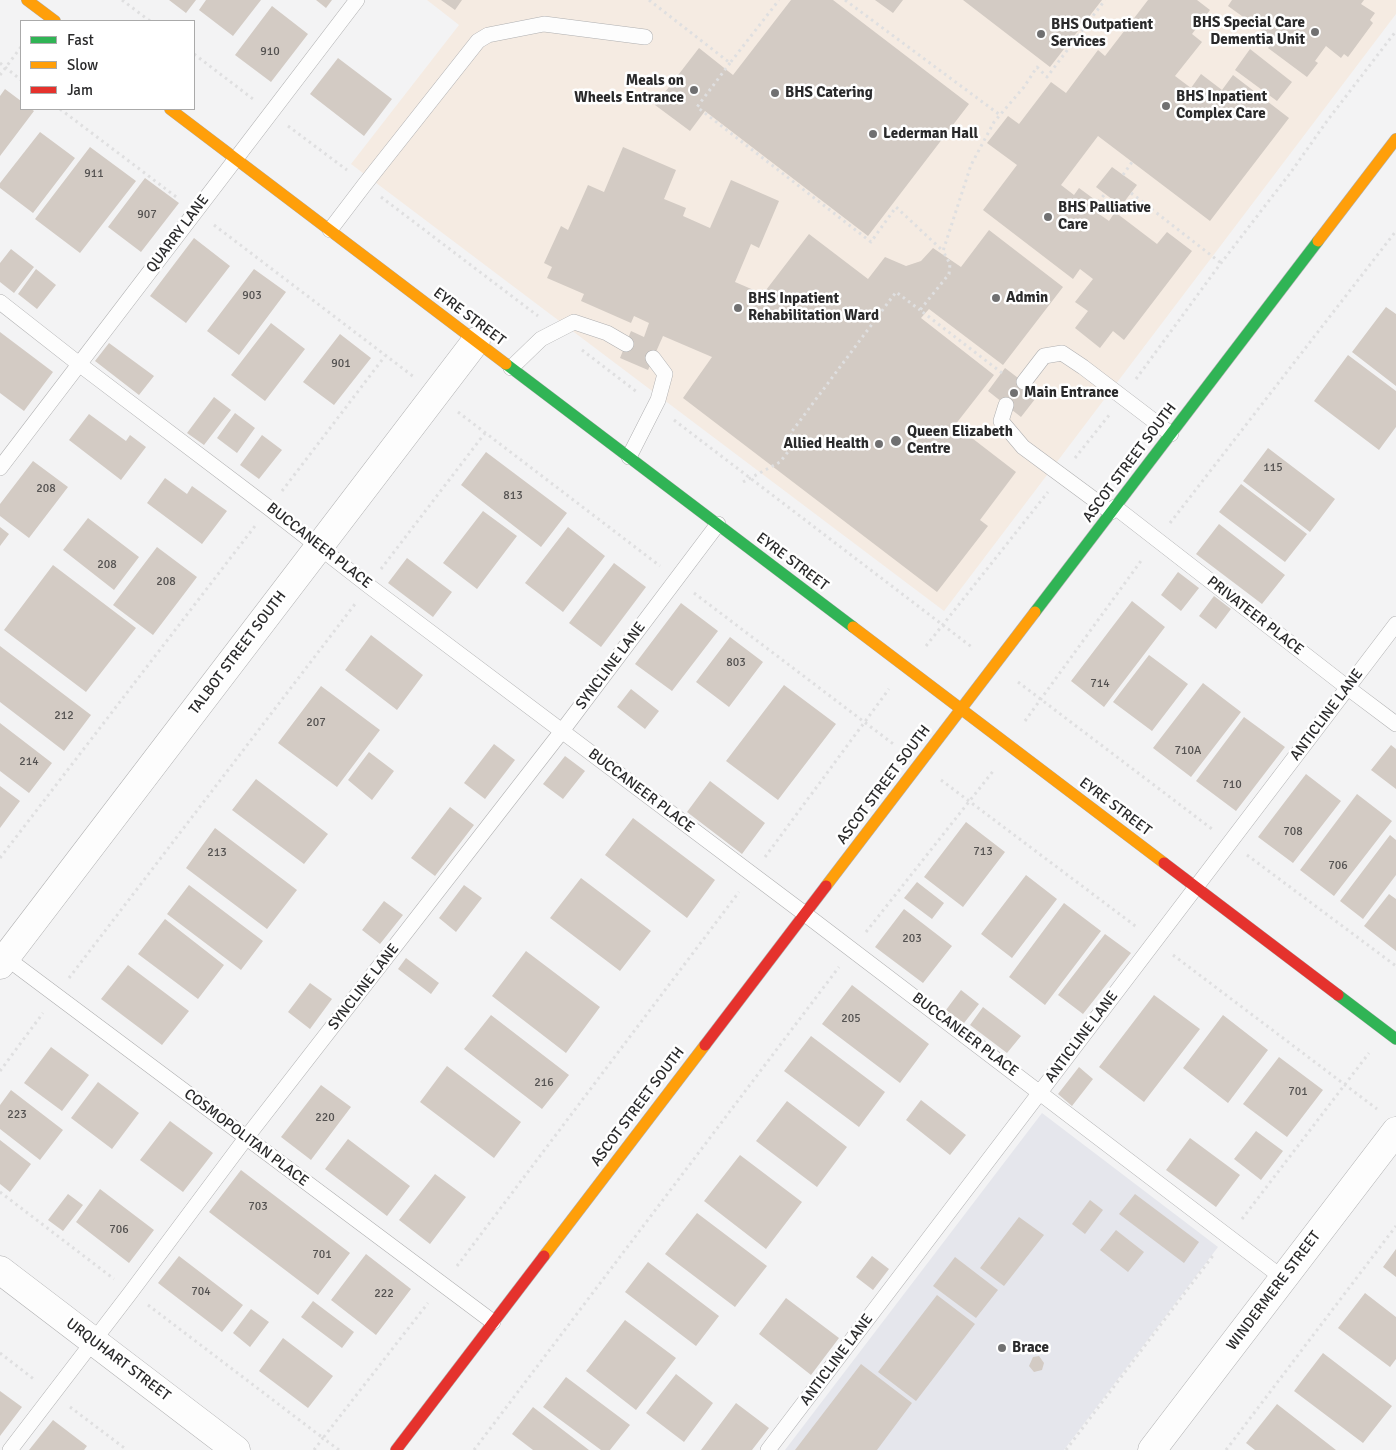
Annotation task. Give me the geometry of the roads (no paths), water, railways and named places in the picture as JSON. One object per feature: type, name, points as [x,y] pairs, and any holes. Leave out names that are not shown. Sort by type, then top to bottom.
[{"type":"street","points":[[27,0],[54,20]]},
{"type":"street","name":"EYRE STREET","points":[[171,110],[1396,1039]]},
{"type":"street","name":"ASCOT STREET SOUTH","points":[[396,1450],[1396,139]]},
{"type":"street","name":"TALBOT STREET SOUTH","points":[[2,959],[476,341]]},
{"type":"street","name":"WINDERMERE STREET","points":[[1152,1450],[1396,1131]]},
{"type":"street","name":"URQUHART STREET","points":[[0,1270],[236,1450]]},
{"type":"lane","name":"QUARRY LANE","points":[[0,468],[357,0]]},
{"type":"lane","points":[[330,230],[478,41],[488,35],[544,24],[644,37]]},
{"type":"lane","name":"BUCCANEER PLACE","points":[[0,302],[369,586],[805,914],[1284,1279]]},
{"type":"lane","points":[[511,368],[541,339],[574,322],[607,333],[626,344]]},
{"type":"lane","points":[[1024,382],[1044,356],[1062,353],[1171,434]]},
{"type":"lane","points":[[630,457],[658,400],[665,374],[653,358]]},
{"type":"lane","name":"PRIVATEER PLACE","points":[[1006,405],[1001,420],[1023,447],[1061,475],[1158,540],[1396,724]]},
{"type":"lane","name":"SYNCLINE LANE","points":[[10,1450],[246,1138],[562,731],[718,524]]},
{"type":"lane","name":"ANTICLINE LANE","points":[[768,1450],[1396,624]]},
{"type":"lane","name":"COSMOPOLITAN PLACE","points":[[2,959],[56,995],[493,1322]]},
{"type":"place","name":"BHS Special Care Dementia Unit","points":[[1315,32]]},
{"type":"place","name":"BHS Outpatient Services","points":[[1041,34]]},
{"type":"place","name":"Meals on Wheels Entrance","points":[[694,90]]},
{"type":"place","name":"BHS Catering","points":[[775,93]]},
{"type":"place","name":"BHS Inpatient Complex Care","points":[[1166,106]]},
{"type":"place","name":"Lederman Hall","points":[[873,134]]},
{"type":"place","name":"BHS Palliative Care","points":[[1048,217]]},
{"type":"place","name":"Admin","points":[[996,298]]},
{"type":"place","name":"BHS Inpatient Rehabilitation Ward","points":[[738,308]]},
{"type":"place","name":"Main Entrance","points":[[1014,393]]},
{"type":"place","name":"Queen Elizabeth Centre","points":[[896,441]]},
{"type":"place","name":"Allied Health","points":[[879,444]]},
{"type":"place","name":"Brace","points":[[1002,1348]]}]
